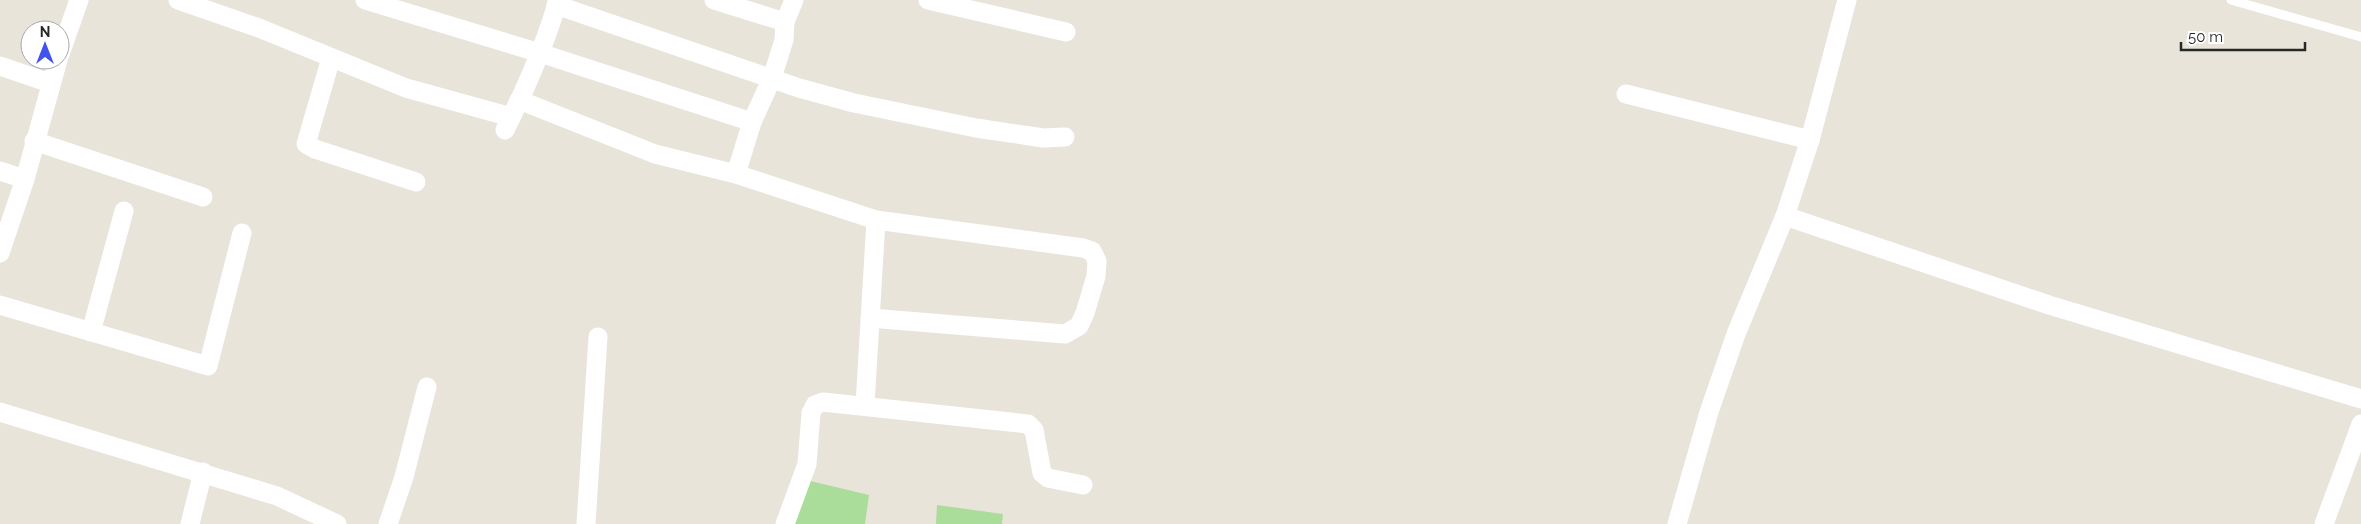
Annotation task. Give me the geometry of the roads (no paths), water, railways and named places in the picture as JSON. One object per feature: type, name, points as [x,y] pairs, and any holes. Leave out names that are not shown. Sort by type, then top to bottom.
[{"type":"street","points":[[70,24],[78,0]]},
{"type":"street","points":[[178,0],[259,28],[406,88],[736,174],[876,220],[1083,248],[1092,251],[1097,261],[1096,276],[1085,313],[1079,326],[1065,334],[870,318]]},
{"type":"street","points":[[365,0],[540,53],[752,122]]},
{"type":"street","points":[[714,0],[785,22]]},
{"type":"street","points":[[736,174],[752,122],[772,78],[784,40],[785,22],[794,0]]},
{"type":"street","points":[[928,0],[1066,32]]},
{"type":"street","points":[[1676,524],[1709,412],[1730,351],[1785,216],[1810,140],[1847,0]]},
{"type":"street","points":[[512,116],[540,53],[557,2],[799,88],[916,117],[1043,138],[1065,136]]},
{"type":"street","points":[[331,58],[306,144],[315,149],[416,182]]},
{"type":"street","points":[[0,66],[50,83]]},
{"type":"street","points":[[0,253],[25,179],[55,70]]},
{"type":"street","points":[[1626,94],[1810,140]]},
{"type":"street","points":[[34,141],[203,197]]},
{"type":"street","points":[[0,171],[25,179]]},
{"type":"street","points":[[91,332],[124,211]]},
{"type":"street","points":[[1785,216],[2049,305],[2361,399]]},
{"type":"street","points":[[865,405],[876,220]]},
{"type":"street","points":[[0,306],[208,366],[242,233]]},
{"type":"street","points":[[586,524],[598,337]]},
{"type":"street","points":[[388,524],[404,477],[427,387]]},
{"type":"street","points":[[785,524],[807,464],[811,412],[815,405],[823,402],[1028,424],[1034,430],[1042,473],[1048,478],[1083,485]]},
{"type":"street","points":[[0,412],[277,496],[337,524]]},
{"type":"street","points":[[2324,524],[2361,424]]},
{"type":"street","points":[[190,524],[203,472]]},
{"type":"lane","points":[[2232,0],[2361,37]]}]
